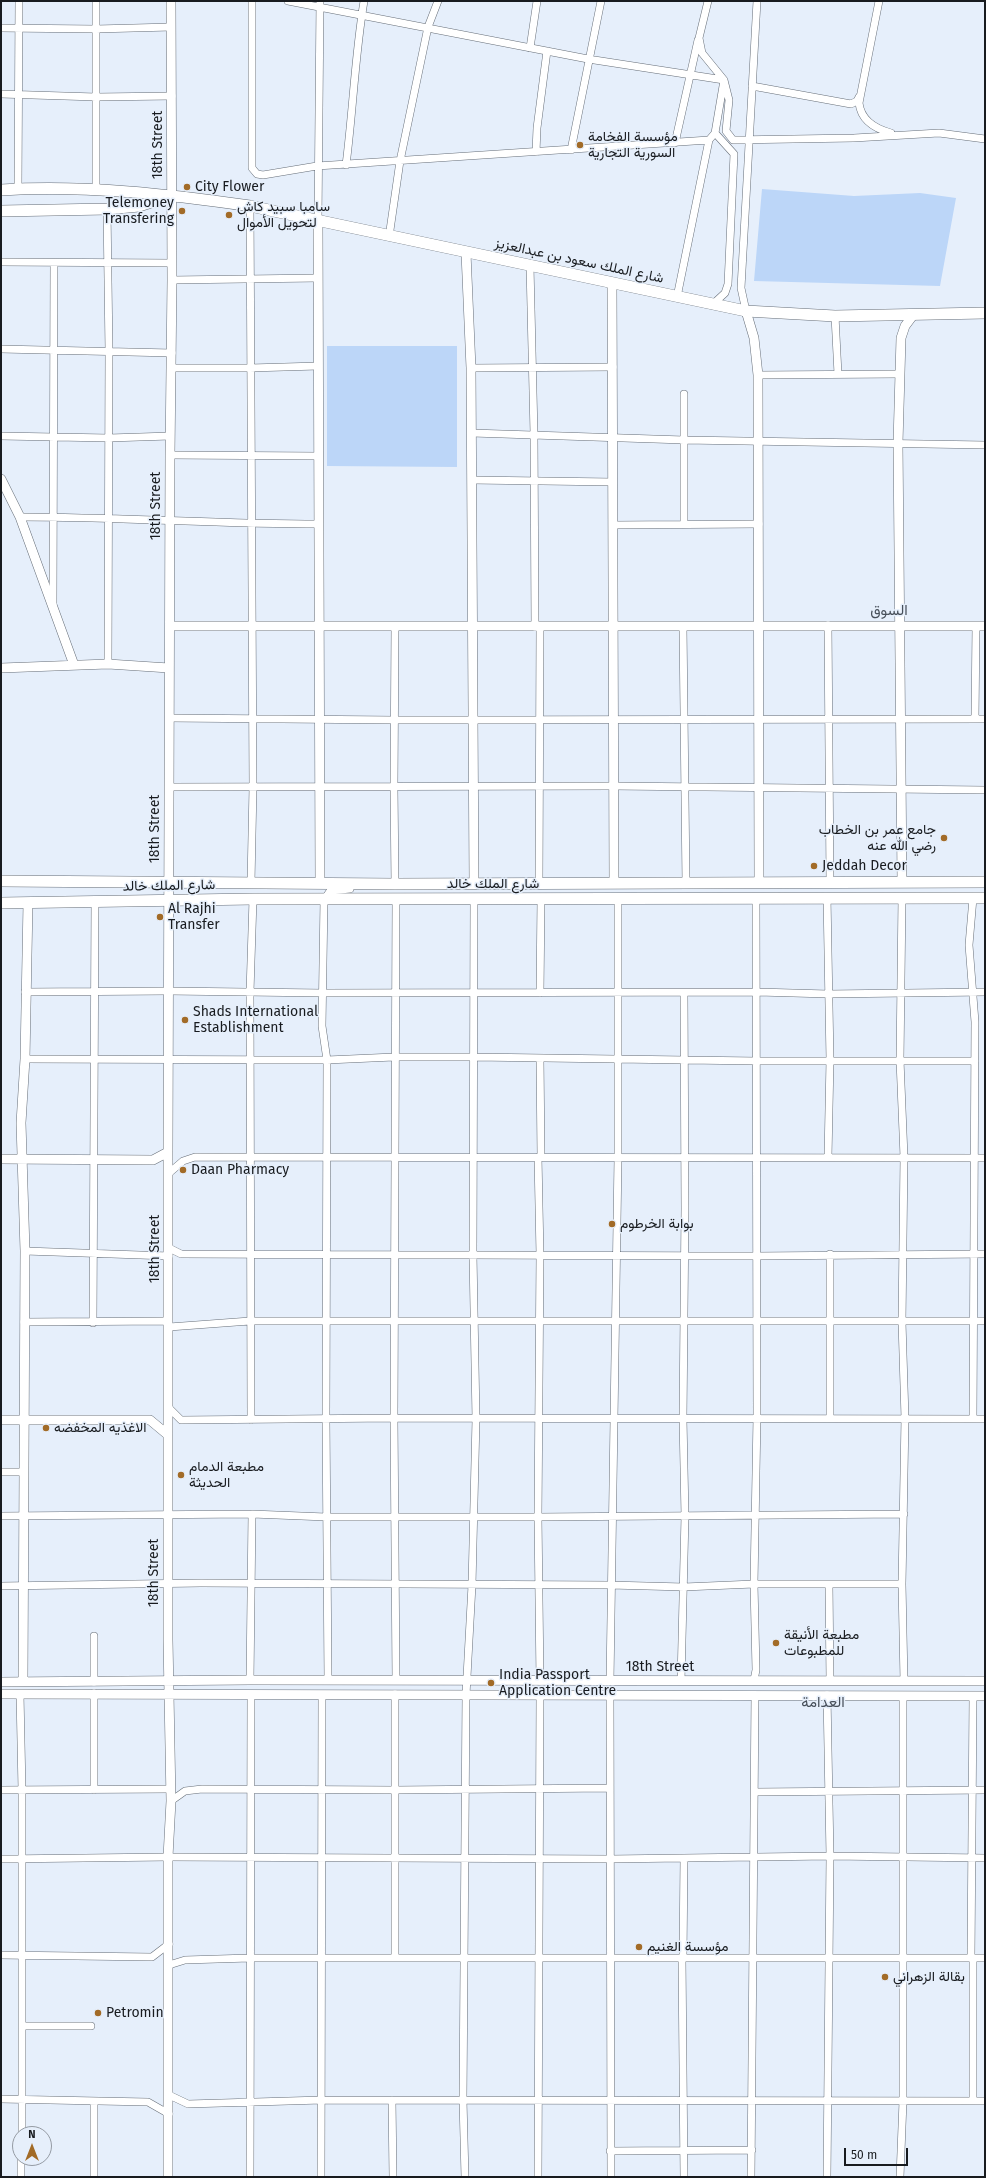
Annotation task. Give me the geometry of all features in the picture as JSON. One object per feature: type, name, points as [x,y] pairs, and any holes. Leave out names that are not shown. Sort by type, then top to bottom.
[{"type":"main road","name":"شارع الملك سعود بن عبدالعزيز","points":[[1,190],[96,190],[171,195],[250,206],[318,222],[746,311],[835,316],[983,311]]},
{"type":"main road","name":"شارع الملك سعود بن عبدالعزيز","points":[[1,211],[107,209],[139,206],[171,195]]},
{"type":"main road","name":"شارع الملك خالد","points":[[1,881],[169,881],[395,884],[985,882]]},
{"type":"main road","name":"شارع الملك خالد","points":[[1,903],[252,899],[474,900],[827,897],[985,898]]},
{"type":"street","points":[[18,189],[19,1]]},
{"type":"street","points":[[96,1],[96,190]]},
{"type":"street","name":"18th Street","points":[[171,1],[172,368],[170,436],[168,1152],[169,1682],[250,1680],[985,1681]]},
{"type":"street","points":[[252,1],[252,168],[257,174],[263,175],[317,166],[709,140]]},
{"type":"street","points":[[288,1],[320,4],[362,15],[588,59],[689,76],[724,80]]},
{"type":"street","points":[[346,165],[354,103],[358,36],[364,1]]},
{"type":"street","points":[[389,237],[400,161],[428,27],[438,1]]},
{"type":"street","points":[[530,48],[537,1]]},
{"type":"street","points":[[571,150],[588,59],[601,1]]},
{"type":"street","points":[[675,143],[689,76],[708,1]]},
{"type":"street","points":[[757,1],[748,140],[741,288],[754,338],[758,375],[759,882]]},
{"type":"street","points":[[879,1],[860,95],[860,109],[873,126],[886,132],[905,135]]},
{"type":"street","points":[[320,4],[317,166],[320,883]]},
{"type":"street","points":[[1,28],[96,29],[171,27]]},
{"type":"street","points":[[699,38],[702,53],[724,80],[729,100],[726,131],[733,140],[952,133],[985,139]]},
{"type":"street","points":[[536,152],[537,128],[547,51]]},
{"type":"street","points":[[677,297],[709,140],[715,133],[724,80]]},
{"type":"street","points":[[752,86],[851,104],[857,101],[860,95]]},
{"type":"street","points":[[1,94],[96,97],[172,96]]},
{"type":"street","points":[[712,305],[725,293],[728,284],[734,154],[715,133]]},
{"type":"street","points":[[250,206],[249,279],[253,787],[251,882]]},
{"type":"street","points":[[107,209],[110,351],[108,664]]},
{"type":"street","points":[[466,253],[472,432],[474,884]]},
{"type":"street","points":[[1,262],[172,263]]},
{"type":"street","points":[[53,609],[54,263]]},
{"type":"street","points":[[530,266],[540,720],[539,883]]},
{"type":"street","points":[[172,280],[318,278]]},
{"type":"street","points":[[612,284],[614,883]]},
{"type":"street","points":[[902,882],[898,443],[899,374],[900,338],[905,326],[914,314]]},
{"type":"street","points":[[835,316],[838,374]]},
{"type":"street","points":[[1,349],[54,349],[172,353]]},
{"type":"street","points":[[172,368],[318,366]]},
{"type":"street","points":[[471,368],[612,367]]},
{"type":"street","points":[[758,375],[899,374]]},
{"type":"street","points":[[684,394],[684,524]]},
{"type":"street","points":[[472,432],[759,442],[985,445]]},
{"type":"street","points":[[1,436],[54,438],[170,436]]},
{"type":"street","points":[[170,455],[318,456]]},
{"type":"street","points":[[1,479],[20,516],[74,665]]},
{"type":"street","points":[[472,480],[613,482]]},
{"type":"street","points":[[20,516],[109,518],[170,522],[319,524]]},
{"type":"street","points":[[613,525],[759,524]]},
{"type":"street","points":[[828,625],[830,719],[830,883]]},
{"type":"street","points":[[170,626],[980,626],[975,719]]},
{"type":"street","points":[[683,626],[686,883]]},
{"type":"street","points":[[328,1680],[326,1419],[328,1157],[327,1060],[322,1026],[324,900],[330,891],[382,887],[395,884],[395,627]]},
{"type":"street","points":[[1,668],[108,664],[170,668]]},
{"type":"street","points":[[170,718],[320,720],[985,719]]},
{"type":"street","points":[[169,787],[613,786],[829,787],[985,790]]},
{"type":"street","points":[[827,897],[830,1060],[828,1157]]},
{"type":"street","points":[[754,1680],[756,1670],[754,1584],[757,1417],[756,1157],[758,992],[756,898]]},
{"type":"street","points":[[902,898],[900,1060],[904,1157],[902,1322],[906,1418],[902,1584],[904,1681]]},
{"type":"street","points":[[972,1418],[974,1321],[973,1158],[976,1061],[975,1022],[969,945],[973,898]]},
{"type":"street","points":[[251,1420],[250,1321],[252,1060],[250,992],[252,899]]},
{"type":"street","points":[[540,993],[541,899]]},
{"type":"street","points":[[610,1681],[610,1585],[618,1158],[618,899]]},
{"type":"street","points":[[396,900],[394,1057],[396,1680]]},
{"type":"street","points":[[464,2177],[463,2100],[466,1695],[472,1585],[476,1419],[473,1322],[474,900]]},
{"type":"street","points":[[93,1323],[93,1160],[96,993],[95,902]]},
{"type":"street","points":[[23,1682],[25,1251],[21,1123],[25,1059],[25,992],[28,903]]},
{"type":"street","points":[[25,992],[758,992],[828,994],[985,992]]},
{"type":"street","points":[[681,1681],[685,1516],[683,1419],[684,993]]},
{"type":"street","points":[[25,1059],[327,1060],[394,1057],[474,1057],[757,1061],[976,1061]]},
{"type":"street","points":[[540,1058],[538,1517],[540,1681]]},
{"type":"street","points":[[1,1159],[154,1160],[168,1152]]},
{"type":"street","points":[[169,1173],[183,1161],[195,1157],[985,1158]]},
{"type":"street","points":[[25,1251],[94,1253],[169,1252],[181,1254],[616,1254],[684,1256],[985,1254]]},
{"type":"street","points":[[830,1254],[830,1418]]},
{"type":"street","points":[[24,1322],[168,1324],[250,1321],[394,1323],[615,1323],[756,1320],[902,1322],[985,1321]]},
{"type":"street","points":[[168,1407],[181,1420],[394,1418],[683,1419],[757,1417],[985,1418]]},
{"type":"street","points":[[1,1420],[150,1420],[168,1435]]},
{"type":"street","points":[[1,1472],[24,1472]]},
{"type":"street","points":[[1,1516],[168,1516],[252,1514],[326,1517],[538,1517],[756,1514],[904,1514]]},
{"type":"street","points":[[250,1680],[252,1514]]},
{"type":"street","points":[[1,1586],[168,1584],[540,1584],[684,1587],[754,1584],[902,1584]]},
{"type":"street","points":[[829,1584],[830,1681]]},
{"type":"street","points":[[94,1636],[94,1682]]},
{"type":"street","points":[[1,1682],[169,1682],[171,1801],[168,1857],[168,2177]]},
{"type":"street","points":[[1,1694],[985,1696]]},
{"type":"street","points":[[20,1694],[22,1790],[22,2126]]},
{"type":"street","points":[[94,1694],[94,1790]]},
{"type":"street","points":[[395,1694],[395,1958]]},
{"type":"street","points":[[250,2177],[252,2102],[250,1958],[251,1695]]},
{"type":"street","points":[[321,2177],[322,1695]]},
{"type":"street","points":[[538,2177],[537,2100],[540,1695]]},
{"type":"street","points":[[610,1695],[609,1958],[611,2177]]},
{"type":"street","points":[[827,1695],[830,1856],[828,1957],[828,2177]]},
{"type":"street","points":[[751,2177],[755,1696]]},
{"type":"street","points":[[900,2177],[903,2101],[904,1958],[903,1696]]},
{"type":"street","points":[[973,1696],[973,2101]]},
{"type":"street","points":[[171,1801],[185,1791],[202,1789],[250,1791],[321,1788],[394,1790],[610,1788]]},
{"type":"street","points":[[1,1790],[170,1789]]},
{"type":"street","points":[[754,1792],[985,1790]]},
{"type":"street","points":[[1,1859],[168,1857],[251,1859],[610,1859],[830,1856],[904,1859],[985,1858]]},
{"type":"street","points":[[684,1858],[682,2101],[684,2177]]},
{"type":"street","points":[[1,1955],[152,1957],[169,1944]]},
{"type":"street","points":[[169,1965],[185,1960],[250,1958],[464,1958],[539,1956],[609,1958],[985,1958]]},
{"type":"street","points":[[22,2026],[91,2026]]},
{"type":"street","points":[[169,2095],[188,2104],[322,2100],[985,2101]]},
{"type":"street","points":[[1,2098],[148,2102],[169,2114]]},
{"type":"street","points":[[392,2100],[393,2177]]},
{"type":"street","points":[[94,2101],[94,2177]]},
{"type":"street","points":[[610,2151],[752,2150]]},
{"type":"street","points":[[21,2166],[21,2177]]},
{"type":"shaded area","points":[[762,189],[854,196],[920,193],[956,198],[940,286],[754,281]]},
{"type":"shaded area","points":[[327,346],[457,346],[457,467],[327,466]]},
{"type":"place","name":"مؤسسة الفخامة السورية التجارية","points":[[580,145]]},
{"type":"place","name":"City Flower","points":[[187,187]]},
{"type":"place","name":"Telemoney Transfering","points":[[182,211]]},
{"type":"place","name":"سامبا سبيد كاش لتحويل الأموال","points":[[229,215]]},
{"type":"place","name":"جامع عمر بن الخطاب رضي الله عنه","points":[[944,838]]},
{"type":"place","name":"Jeddah Decor","points":[[814,866]]},
{"type":"place","name":"Al Rajhi Transfer","points":[[160,917]]},
{"type":"place","name":"Shads International Establishment","points":[[185,1020]]},
{"type":"place","name":"Daan Pharmacy","points":[[183,1170]]},
{"type":"place","name":"بوابة الخرطوم","points":[[612,1224]]},
{"type":"place","name":"الاغذيه المخفضه","points":[[46,1428]]},
{"type":"place","name":"مطبعة الدمام الحديثة","points":[[181,1475]]},
{"type":"place","name":"مطبعة الأنيقة للمطبوعات","points":[[776,1643]]},
{"type":"place","name":"India Passport Application Centre","points":[[491,1683]]},
{"type":"place","name":"مؤسسة الغنيم","points":[[639,1947]]},
{"type":"place","name":"بقالة الزهراني","points":[[885,1977]]},
{"type":"place","name":"Petromin","points":[[98,2013]]},
{"type":"district","name":"السوق","points":[[889,611]]},
{"type":"district","name":"العدامة","points":[[823,1703]]}]
